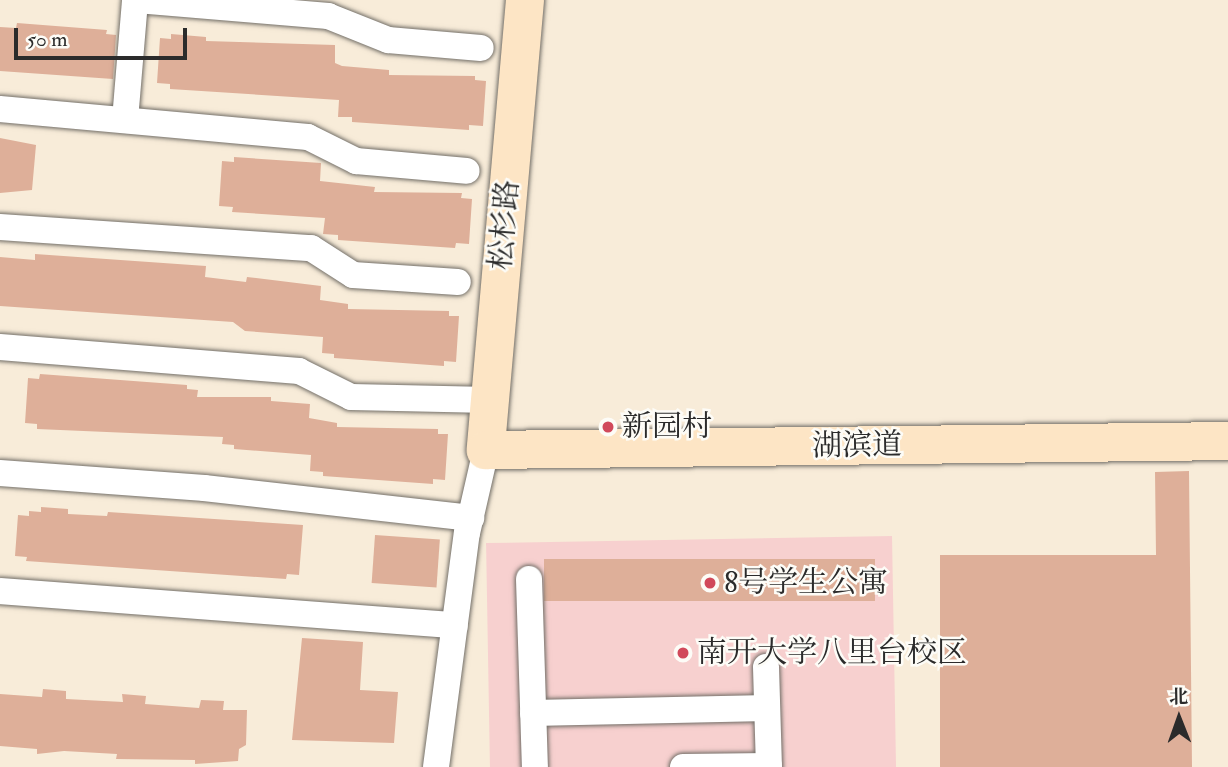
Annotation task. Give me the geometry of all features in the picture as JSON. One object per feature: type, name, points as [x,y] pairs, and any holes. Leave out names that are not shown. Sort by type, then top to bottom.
[{"type":"street","points":[[125,120],[136,0],[328,16],[388,40],[481,48]]},
{"type":"street","name":"松杉路","points":[[486,450],[525,0]]},
{"type":"street","points":[[0,108],[308,137],[356,161],[467,171]]},
{"type":"street","points":[[0,227],[311,248],[353,275],[458,282]]},
{"type":"street","points":[[0,347],[299,370],[351,397],[490,400]]},
{"type":"street","name":"湖滨道","points":[[486,450],[1228,442]]},
{"type":"street","points":[[436,767],[471,518],[486,450]]},
{"type":"street","points":[[0,473],[204,488],[471,518]]},
{"type":"street","points":[[528,579],[535,767]]},
{"type":"street","points":[[0,591],[455,625]]},
{"type":"street","points":[[682,767],[769,766],[766,667]]},
{"type":"street","points":[[533,713],[767,708]]},
{"type":"shaded area","name":"南开大学八里台校区","points":[[892,536],[896,767],[490,767],[486,543]]},
{"type":"building","points":[[17,23],[107,30],[106,34],[116,35],[113,79],[0,71],[0,27],[16,28]]},
{"type":"building","points":[[171,34],[206,37],[206,41],[335,45],[335,63],[342,66],[389,70],[389,75],[475,76],[475,80],[486,81],[483,126],[469,125],[469,130],[352,122],[352,117],[338,117],[339,100],[170,89],[170,84],[157,83],[160,38],[171,39]]},
{"type":"building","points":[[0,138],[36,145],[32,190],[0,193]]},
{"type":"building","points":[[234,157],[321,163],[320,181],[375,187],[374,192],[462,193],[461,198],[472,199],[469,244],[456,243],[455,248],[338,240],[338,235],[323,234],[325,218],[232,212],[233,207],[219,206],[222,161],[234,162]]},
{"type":"building","points":[[35,254],[206,266],[205,277],[246,282],[247,277],[321,286],[320,300],[348,304],[348,309],[449,311],[449,316],[459,316],[456,362],[444,361],[444,366],[334,358],[334,354],[322,353],[323,337],[245,331],[233,322],[0,306],[0,257],[35,260]]},
{"type":"building","points":[[40,374],[187,385],[187,389],[198,390],[197,397],[271,397],[271,401],[310,404],[309,418],[337,423],[337,427],[438,429],[438,434],[448,434],[445,480],[433,479],[433,484],[323,476],[323,472],[310,471],[311,455],[234,449],[234,445],[222,444],[223,437],[37,429],[37,424],[25,423],[28,378],[39,379]]},
{"type":"building","points":[[1189,471],[1192,767],[940,767],[940,555],[1156,555],[1155,472]]},
{"type":"building","points":[[41,507],[68,509],[68,514],[107,516],[108,512],[303,525],[299,575],[287,574],[286,579],[26,561],[27,557],[15,556],[18,515],[29,516],[29,511],[41,512]]},
{"type":"building","points":[[375,535],[440,540],[436,587],[372,583]]},
{"type":"building","name":"8号学生公寓","points":[[544,559],[875,559],[875,601],[544,601]]},
{"type":"building","points":[[302,638],[363,642],[360,690],[398,692],[394,743],[292,740]]},
{"type":"building","points":[[43,689],[66,691],[66,699],[123,702],[122,694],[146,696],[145,704],[199,708],[201,700],[224,701],[223,710],[247,710],[246,745],[239,749],[238,761],[195,764],[195,760],[116,759],[117,754],[64,751],[37,754],[37,749],[0,746],[0,694],[42,697]]},
{"type":"place","name":"新园村","points":[[608,427]]},
{"type":"place","name":"8号学生公寓","points":[[710,583]]},
{"type":"place","name":"南开大学八里台校区","points":[[683,653]]}]
